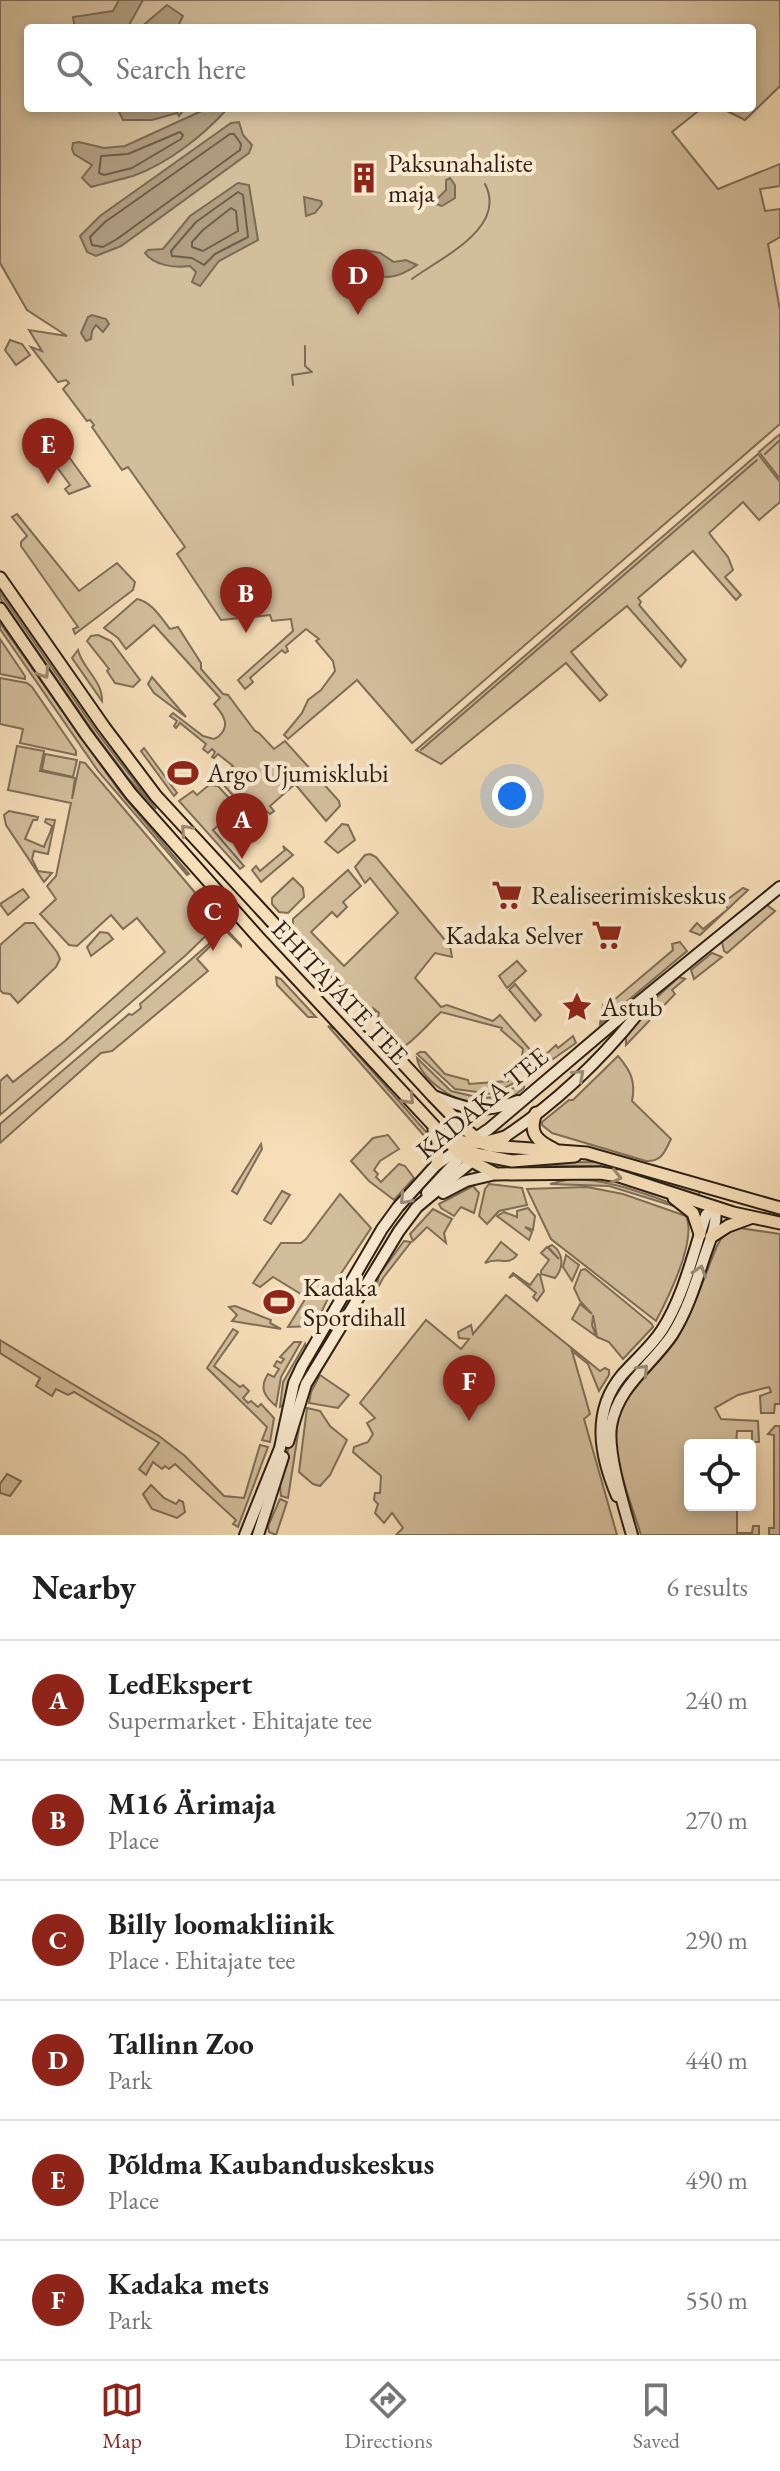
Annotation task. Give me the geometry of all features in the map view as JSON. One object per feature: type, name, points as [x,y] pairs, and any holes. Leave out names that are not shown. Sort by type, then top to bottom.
[{"type":"main road","name":"EHITAJATE TEE","points":[[0,578],[156,796],[464,1128],[472,1149]]},
{"type":"main road","name":"EHITAJATE TEE","points":[[0,609],[131,794],[245,923],[433,1125],[472,1149],[496,1174],[600,1173],[619,1176],[715,1207],[780,1223]]},
{"type":"main road","name":"KADAKA TEE","points":[[245,1535],[280,1448],[294,1383],[389,1218],[437,1164],[472,1149],[487,1130],[780,887]]},
{"type":"main road","name":"KADAKA TEE","points":[[505,1137],[617,1041],[657,988]]},
{"type":"main road","points":[[433,1096],[476,1110],[498,1108],[524,1099]]},
{"type":"main road","points":[[536,1113],[532,1125],[534,1136],[542,1144],[558,1151]]},
{"type":"main road","points":[[433,1125],[438,1142],[437,1164]]},
{"type":"main road","points":[[251,1521],[259,1534],[301,1397],[320,1358],[394,1239],[417,1207],[472,1149],[505,1137]]},
{"type":"main road","points":[[472,1149],[587,1153],[776,1207]]},
{"type":"main road","points":[[472,1149],[504,1160],[529,1162],[587,1153]]},
{"type":"main road","points":[[417,1207],[452,1187],[496,1174]]},
{"type":"main road","points":[[707,1187],[715,1207]]},
{"type":"main road","points":[[664,1191],[693,1213],[705,1235]]},
{"type":"main road","points":[[632,1535],[604,1459],[600,1437],[602,1416],[617,1382],[663,1329],[705,1235],[706,1215],[715,1207],[732,1204],[776,1207]]},
{"type":"main road","points":[[705,1235],[752,1217]]},
{"type":"main road","points":[[328,1321],[329,1332],[334,1335]]},
{"type":"main road","points":[[316,1340],[320,1358]]},
{"type":"shaded area","points":[[0,0],[780,0],[780,86],[756,109],[756,24],[24,24],[24,112],[697,112],[672,132],[718,189],[780,164],[780,186],[760,189],[765,211],[780,209],[780,237],[768,244],[780,310],[780,424],[412,743],[357,680],[288,739],[284,735],[302,713],[308,700],[321,690],[335,671],[333,661],[316,641],[319,639],[306,629],[286,646],[288,651],[285,653],[282,650],[250,678],[253,682],[245,689],[238,680],[293,631],[291,619],[272,621],[270,615],[221,620],[177,554],[185,547],[128,467],[122,470],[92,427],[94,425],[87,421],[63,389],[69,383],[66,380],[58,382],[31,347],[42,351],[29,330],[67,336],[27,310],[0,263]]},
{"type":"shaded area","points":[[729,112],[753,112],[745,120]]},
{"type":"shaded area","points":[[10,340],[22,344],[30,355],[16,365],[5,350]]},
{"type":"shaded area","points":[[780,434],[780,479],[759,452]]},
{"type":"shaded area","points":[[61,446],[90,486],[69,494],[65,489],[70,485],[48,455]]},
{"type":"shaded area","points":[[758,454],[780,482],[780,502],[759,520],[743,502],[709,533],[728,557],[733,570],[725,577],[741,595],[736,600],[693,551],[638,598],[641,602],[639,605],[686,660],[681,667],[627,606],[571,652],[607,695],[600,701],[566,663],[441,764],[416,750]]},
{"type":"shaded area","points":[[17,514],[79,591],[117,563],[135,582],[133,590],[75,634],[73,629],[78,627],[21,546],[27,536],[12,517]]},
{"type":"shaded area","points":[[0,593],[99,735],[156,809],[97,737],[0,598]]},
{"type":"shaded area","points":[[137,599],[152,607],[170,629],[178,627],[201,663],[201,669],[223,694],[228,695],[255,731],[274,749],[285,741],[339,801],[340,806],[326,821],[295,784],[270,806],[274,811],[270,814],[250,798],[244,803],[239,802],[221,782],[221,776],[233,766],[218,754],[212,757],[215,752],[212,749],[208,753],[203,749],[206,744],[180,723],[176,728],[177,721],[170,716],[173,713],[203,736],[214,739],[222,733],[225,725],[223,716],[214,704],[220,698],[154,625],[126,649],[118,638],[104,628]]},
{"type":"shaded area","points":[[0,623],[120,792],[189,874],[98,771],[0,629]]},
{"type":"shaded area","points":[[98,635],[111,641],[140,680],[133,687],[115,683],[107,671],[109,669],[87,641],[91,636]]},
{"type":"shaded area","points":[[0,639],[25,676],[25,679],[0,674]]},
{"type":"shaded area","points":[[78,650],[99,687],[102,701],[72,658]]},
{"type":"shaded area","points":[[152,677],[186,717],[154,693],[148,684]]},
{"type":"shaded area","points":[[0,678],[27,683],[32,687],[76,755],[20,743],[23,729],[0,724]]},
{"type":"shaded area","points":[[17,746],[44,751],[40,771],[75,778],[72,799],[80,762],[85,763],[220,922],[0,1115],[0,1081],[7,1075],[13,1082],[65,1041],[165,952],[137,918],[123,929],[111,915],[77,946],[69,945],[40,914],[56,899],[47,886],[56,876],[71,803],[8,790]]},
{"type":"shaded area","points":[[144,748],[177,793],[174,796],[141,751]]},
{"type":"shaded area","points":[[45,754],[77,760],[73,777],[42,770]]},
{"type":"shaded area","points":[[209,785],[218,786],[250,826],[241,833],[227,818],[213,830],[244,866],[240,869],[179,801],[193,791],[197,795]]},
{"type":"shaded area","points":[[9,811],[38,817],[33,820],[25,839],[44,847],[52,826],[45,822],[46,819],[55,820],[48,854],[34,851],[32,859],[38,871],[52,873],[44,882],[6,825],[4,815]]},
{"type":"shaded area","points":[[342,824],[348,825],[355,840],[338,853],[325,842]]},
{"type":"shaded area","points":[[283,846],[293,855],[261,882],[252,870],[256,866],[260,871],[285,850]]},
{"type":"shaded area","points":[[365,855],[376,857],[450,946],[452,957],[435,953],[415,978],[441,1007],[447,1005],[493,1021],[500,1015],[532,1052],[525,1058],[522,1056],[523,1049],[502,1028],[441,1012],[403,1047],[389,1029],[387,1031],[377,1021],[379,1013],[374,1009],[375,1012],[367,1013],[293,929],[293,919],[348,870],[361,886],[343,902],[347,907],[337,917],[332,912],[311,932],[344,966],[398,913],[370,878],[365,883],[355,867]]},
{"type":"shaded area","points":[[293,878],[303,888],[304,897],[288,913],[279,912],[272,904],[272,898]]},
{"type":"shaded area","points":[[743,888],[748,890],[728,909],[724,902]]},
{"type":"shaded area","points":[[23,889],[29,897],[8,915],[0,904]]},
{"type":"shaded area","points":[[767,905],[775,911],[727,953],[724,951],[722,942]]},
{"type":"shaded area","points":[[726,910],[700,935],[690,931],[697,923],[703,929]]},
{"type":"shaded area","points":[[25,923],[34,923],[60,959],[56,967],[18,1003],[10,994],[0,990],[0,945]]},
{"type":"shaded area","points":[[226,929],[241,946],[226,931],[197,959],[208,971],[112,1051],[101,1053],[0,1143],[0,1124],[129,1014],[141,1008],[140,1004]]},
{"type":"shaded area","points":[[100,932],[108,933],[113,939],[91,956],[87,947]]},
{"type":"shaded area","points":[[680,942],[687,951],[600,1024],[603,1005],[607,1006],[673,950],[672,944]]},
{"type":"shaded area","points":[[712,953],[722,957],[694,979],[691,970]]},
{"type":"shaded area","points":[[517,961],[526,971],[507,988],[499,976]]},
{"type":"shaded area","points":[[276,977],[316,1017],[308,1017],[277,985]]},
{"type":"shaded area","points":[[679,977],[685,979],[672,990],[675,994],[626,1045],[626,1037],[656,998]]},
{"type":"shaded area","points":[[515,984],[541,1015],[535,1021],[509,990]]},
{"type":"shaded area","points":[[328,1026],[335,1029],[428,1134],[434,1147]]},
{"type":"shaded area","points":[[573,1036],[576,1043],[533,1073],[530,1070],[531,1062]]},
{"type":"shaded area","points":[[425,1052],[445,1074],[468,1080],[469,1084],[508,1081],[508,1075],[517,1075],[522,1079],[492,1094],[455,1089],[417,1054]]},
{"type":"shaded area","points":[[618,1056],[631,1077],[632,1101],[671,1139],[656,1160],[646,1161],[552,1133],[542,1125]]},
{"type":"shaded area","points":[[417,1058],[451,1091],[472,1096],[476,1100],[474,1106],[448,1094],[431,1081]]},
{"type":"shaded area","points":[[524,1082],[524,1088],[509,1100],[479,1106],[482,1098],[498,1097]]},
{"type":"shaded area","points":[[388,1135],[399,1149],[380,1161],[374,1170],[378,1174],[376,1177],[381,1182],[399,1164],[405,1166],[414,1178],[394,1200],[369,1181],[351,1161],[373,1138]]},
{"type":"shaded area","points":[[261,1144],[262,1149],[237,1194],[232,1191]]},
{"type":"shaded area","points":[[596,1162],[700,1191],[698,1196],[601,1166],[499,1165]]},
{"type":"shaded area","points":[[570,1179],[623,1187],[680,1208],[609,1186],[550,1184]]},
{"type":"shaded area","points":[[489,1184],[522,1188],[527,1205],[499,1211],[487,1224],[479,1216]]},
{"type":"shaded area","points":[[473,1186],[479,1193],[474,1213],[461,1207],[454,1216],[441,1208],[439,1204]]},
{"type":"shaded area","points":[[587,1187],[623,1194],[686,1216],[688,1239],[685,1254],[656,1321],[551,1239],[527,1189]]},
{"type":"shaded area","points":[[282,1191],[290,1195],[271,1224],[264,1220]]},
{"type":"shaded area","points":[[340,1194],[371,1228],[338,1278],[316,1323],[313,1326],[288,1327],[304,1296],[273,1277],[260,1287],[253,1283],[281,1243],[301,1243],[306,1239]]},
{"type":"shaded area","points":[[528,1208],[535,1216],[533,1230],[525,1227],[532,1232],[529,1240],[497,1216],[504,1212],[517,1217],[517,1211]]},
{"type":"shaded area","points":[[433,1209],[452,1219],[444,1233],[446,1243],[427,1227],[413,1241],[410,1234]]},
{"type":"shaded area","points":[[733,1227],[780,1234],[780,1404],[775,1404],[774,1413],[761,1413],[760,1396],[771,1392],[769,1387],[738,1395],[715,1408],[721,1419],[758,1421],[759,1442],[752,1439],[752,1431],[737,1431],[736,1439],[684,1439],[684,1511],[737,1511],[737,1533],[752,1533],[753,1526],[759,1526],[759,1535],[641,1535],[619,1464],[617,1424],[629,1396],[678,1337],[724,1234]]},
{"type":"shaded area","points":[[404,1241],[411,1242],[375,1293],[379,1275]]},
{"type":"shaded area","points":[[501,1242],[517,1255],[514,1259],[485,1263]]},
{"type":"shaded area","points":[[552,1245],[559,1252],[561,1261],[555,1278],[541,1274],[549,1260],[541,1253],[547,1247],[559,1259],[548,1247]]},
{"type":"shaded area","points":[[566,1255],[579,1265],[572,1281],[563,1267]]},
{"type":"shaded area","points":[[585,1269],[652,1324],[653,1327],[623,1359],[609,1342],[597,1337],[593,1315],[592,1325],[596,1336],[572,1319],[580,1304],[592,1314],[580,1301],[574,1288],[581,1270]]},
{"type":"shaded area","points":[[513,1273],[530,1285],[540,1275],[544,1291],[537,1301],[533,1297],[536,1293],[514,1275],[509,1278]]},
{"type":"shaded area","points":[[506,1295],[600,1371],[605,1368],[609,1370],[599,1391],[588,1364],[572,1351],[590,1414],[584,1419],[617,1535],[396,1535],[403,1528],[392,1513],[384,1523],[375,1513],[378,1504],[374,1500],[375,1493],[380,1493],[381,1476],[353,1452],[354,1447],[368,1442],[373,1434],[367,1423],[375,1418],[360,1403],[426,1320],[461,1349],[469,1339],[459,1338],[458,1332],[471,1325],[473,1334]]},
{"type":"shaded area","points":[[235,1306],[271,1320],[270,1323],[281,1329],[232,1321],[237,1315],[229,1307]]},
{"type":"shaded area","points":[[233,1329],[238,1332],[214,1366],[249,1391],[243,1398],[248,1403],[251,1401],[258,1407],[261,1404],[274,1418],[270,1442],[262,1440],[267,1427],[207,1368]]},
{"type":"shaded area","points":[[0,1340],[159,1436],[185,1456],[224,1496],[244,1498],[260,1445],[268,1447],[238,1527],[233,1524],[236,1520],[175,1464],[169,1469],[165,1466],[162,1469],[153,1462],[146,1475],[139,1469],[159,1443],[74,1392],[68,1395],[56,1389],[52,1396],[36,1386],[40,1378],[0,1353]]},
{"type":"shaded area","points":[[294,1342],[301,1342],[281,1377],[276,1406],[266,1395],[264,1384],[268,1374],[274,1377],[279,1369],[274,1366],[277,1361],[281,1363],[284,1359],[280,1357]]},
{"type":"shaded area","points":[[305,1344],[306,1349],[287,1403],[280,1407],[283,1382]]},
{"type":"shaded area","points":[[320,1375],[349,1395],[338,1408],[309,1403]]},
{"type":"shaded area","points":[[302,1408],[288,1498],[281,1496],[279,1477]]},
{"type":"shaded area","points":[[307,1408],[320,1411],[330,1426],[347,1440],[330,1475],[320,1486],[299,1472]]},
{"type":"shaded area","points":[[775,1426],[780,1426],[780,1535],[769,1535],[769,1528],[774,1528],[774,1435],[768,1434]]},
{"type":"shaded area","points":[[7,1474],[21,1481],[10,1496],[0,1493],[0,1484]]},
{"type":"shaded area","points":[[151,1485],[164,1498],[176,1504],[179,1500],[183,1502],[185,1512],[177,1518],[152,1509],[143,1494]]},
{"type":"shaded area","points":[[280,1499],[287,1502],[276,1535],[269,1532],[268,1526]]},
{"type":"water","points":[[119,0],[143,0],[130,24],[74,24],[73,17],[113,11]]},
{"type":"water","points":[[167,5],[183,16],[179,24],[145,24]]},
{"type":"water","points":[[119,112],[182,112],[179,116],[177,113],[152,120],[123,120]]},
{"type":"water","points":[[199,112],[224,112],[197,138],[160,164],[133,176],[91,187],[82,178],[92,165],[74,154],[73,143],[104,148],[125,146]]},
{"type":"water","points":[[239,122],[243,135],[252,145],[249,153],[121,246],[96,256],[87,252],[80,236],[100,216],[231,123]]},
{"type":"water","points":[[450,178],[455,185],[455,198],[442,206],[433,203],[446,190],[446,180]]},
{"type":"water","points":[[238,183],[249,185],[258,240],[219,261],[200,286],[192,282],[196,272],[190,266],[166,265],[154,261],[145,253],[163,249],[190,216]]},
{"type":"water","points":[[304,197],[321,201],[315,213],[306,216]]},
{"type":"water","points":[[365,250],[380,253],[394,262],[406,260],[417,265],[399,275],[383,277],[369,269],[356,253]]},
{"type":"water","points":[[92,315],[106,319],[109,324],[103,332],[96,325],[91,339],[86,341],[81,333]]},
{"type":"waterway","points":[[412,279],[468,240],[479,228],[490,200],[485,184]]},
{"type":"waterway","points":[[293,385],[292,375],[312,372],[305,366],[305,346]]},
{"type":"waterway","points":[[765,454],[780,440]]},
{"type":"waterway","points":[[421,750],[757,460]]},
{"type":"place","name":"Paksunahaliste maja","points":[[364,178]]},
{"type":"place","name":"Tallinn Zoo","points":[[358,315]]},
{"type":"place","name":"Põldma Kaubanduskeskus","points":[[48,484]]},
{"type":"place","name":"M16 Ärimaja","points":[[246,633]]},
{"type":"place","name":"Argo Ujumisklubi","points":[[183,773]]},
{"type":"place","name":"LedEkspert","points":[[242,859]]},
{"type":"place","name":"Realiseerimiskeskus","points":[[507,895]]},
{"type":"place","name":"Kadaka Selver","points":[[607,935]]},
{"type":"place","name":"Billy loomakliinik","points":[[213,951]]},
{"type":"place","name":"Astub","points":[[577,1007]]},
{"type":"place","name":"Kadaka Spordihall","points":[[279,1302]]},
{"type":"place","name":"Kadaka mets","points":[[469,1421]]}]
